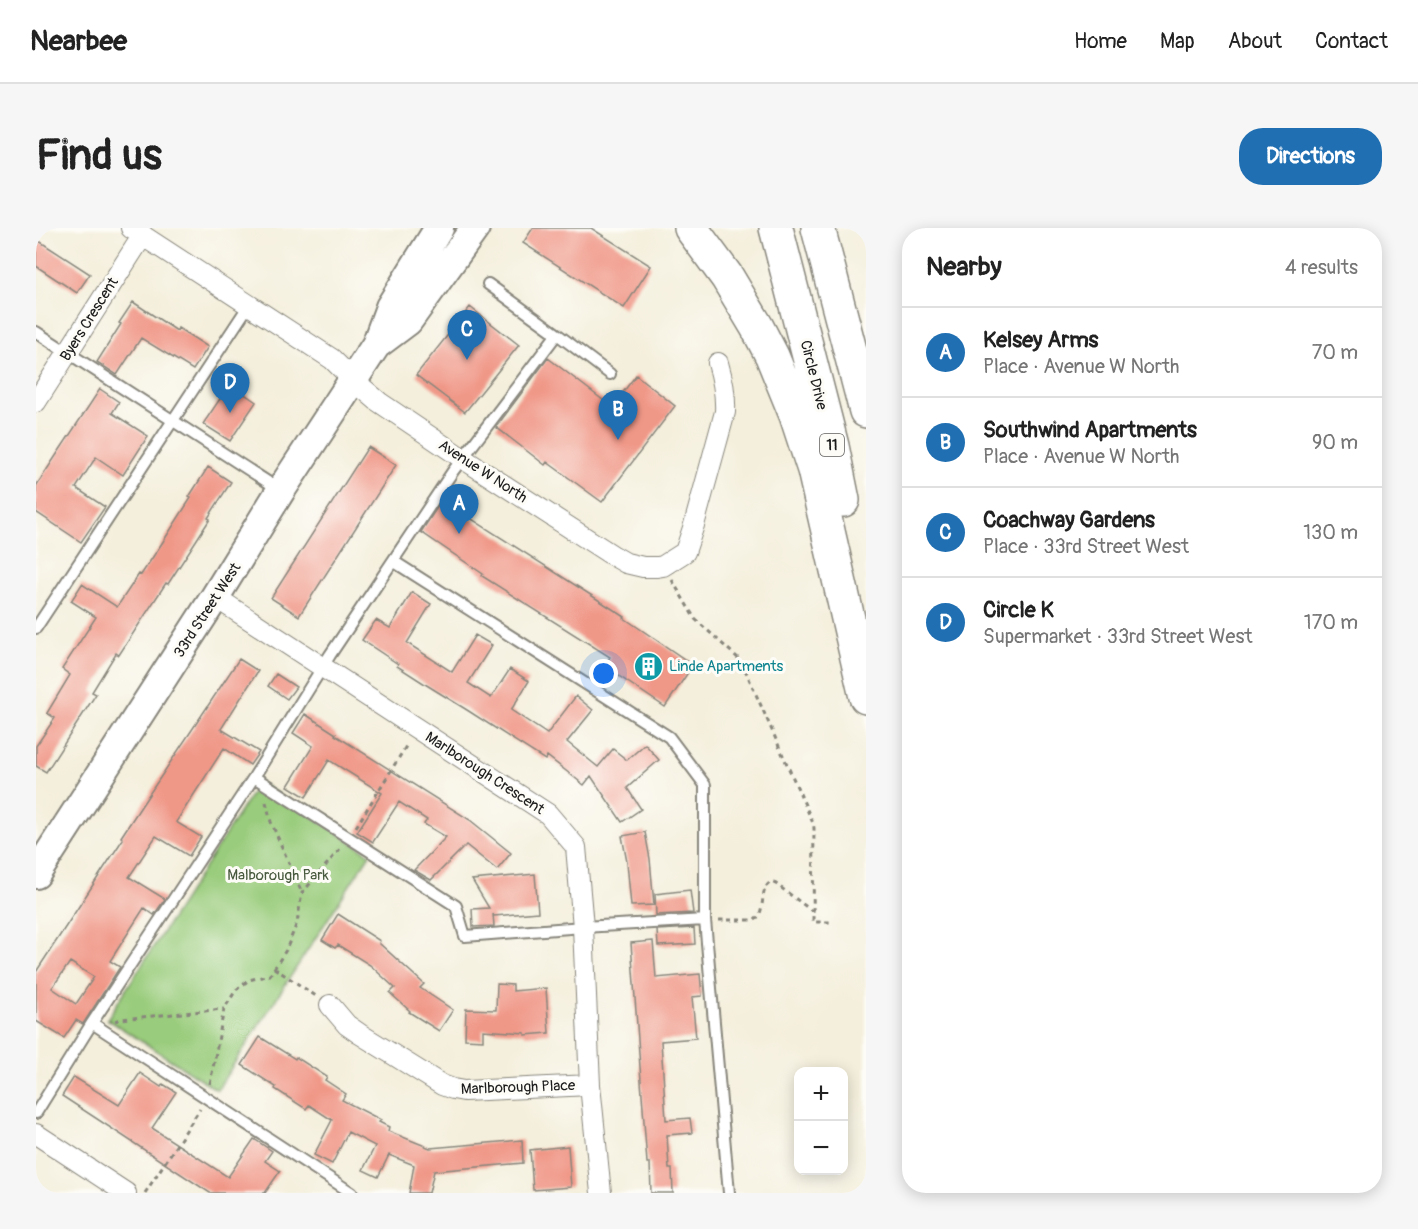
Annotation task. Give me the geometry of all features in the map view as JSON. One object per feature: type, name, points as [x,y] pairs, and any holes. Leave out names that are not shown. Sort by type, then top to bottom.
[{"type":"highway","points":[[691,228],[758,327],[796,415],[814,470],[866,697]]},
{"type":"highway","name":"Circle Drive","points":[[776,228],[832,446],[857,565],[866,666]]},
{"type":"highway","points":[[818,228],[866,411]]},
{"type":"main road","name":"33rd Street West","points":[[36,874],[376,345],[390,307],[439,228]]},
{"type":"main road","name":"33rd Street West","points":[[376,345],[408,321],[475,228]]},
{"type":"street","name":"Avenue W North","points":[[137,232],[332,359],[375,399],[619,559],[643,567],[663,566]]},
{"type":"street","name":"Byers Crescent","points":[[36,402],[68,353],[137,232]]},
{"type":"street","points":[[663,566],[685,552],[725,412],[724,382],[718,363]]},
{"type":"street","name":"Marlborough Crescent","points":[[215,597],[548,814],[576,847],[583,927],[590,1085],[601,1193]]},
{"type":"street","name":"Marlborough Place","points":[[330,1005],[342,1020],[360,1034],[442,1085],[453,1089],[464,1091],[590,1085]]},
{"type":"street","points":[[36,1134],[126,1193]]},
{"type":"lane","points":[[488,284],[610,374]]},
{"type":"lane","points":[[36,628],[249,305]]},
{"type":"lane","points":[[36,332],[281,490]]},
{"type":"lane","points":[[36,1113],[258,779],[323,668],[393,561],[462,458],[556,334]]},
{"type":"lane","points":[[393,561],[669,737],[705,785],[705,920],[729,1193]]},
{"type":"lane","points":[[258,779],[456,906],[465,936],[705,920]]},
{"type":"lane","points":[[95,1025],[352,1193]]},
{"type":"path","points":[[663,566],[695,618],[740,659],[743,665],[813,822],[813,922],[832,922]]},
{"type":"path","points":[[145,1193],[207,1097],[224,1009],[236,990],[249,980],[270,975],[286,950],[297,923],[302,893],[349,838],[406,745]]},
{"type":"path","points":[[258,779],[271,822],[302,893]]},
{"type":"path","points":[[705,920],[755,920],[759,918],[765,888],[771,882],[813,911]]},
{"type":"path","points":[[274,968],[304,988]]},
{"type":"path","points":[[95,1025],[121,1019],[224,1009]]},
{"type":"green space","name":"Malborough Park","points":[[259,782],[370,854],[217,1090],[107,1019]]},
{"type":"building","points":[[533,228],[591,228],[651,266],[624,308],[523,243]]},
{"type":"building","points":[[36,239],[90,274],[77,293],[36,266]]},
{"type":"building","points":[[133,302],[177,331],[178,328],[208,347],[193,370],[141,338],[117,375],[97,362]]},
{"type":"building","points":[[470,307],[519,345],[465,412],[416,375]]},
{"type":"building","points":[[548,358],[612,407],[636,375],[675,406],[602,502],[547,462],[545,465],[496,427]]},
{"type":"building","points":[[230,384],[256,402],[230,441],[203,424]]},
{"type":"building","points":[[100,389],[119,402],[112,413],[148,436],[123,475],[96,457],[76,488],[105,507],[81,542],[36,512],[36,486]]},
{"type":"building","points":[[368,447],[396,465],[299,616],[271,598]]},
{"type":"building","points":[[208,467],[231,482],[168,584],[166,583],[119,655],[116,653],[92,692],[96,694],[46,772],[36,766],[36,746],[55,718],[47,713],[70,675],[62,669],[96,617],[71,601],[82,584],[117,607],[168,534]]},
{"type":"building","points":[[442,500],[625,617],[693,665],[665,707],[604,666],[610,657],[482,576],[483,574],[421,532]]},
{"type":"building","points":[[412,592],[431,604],[407,643],[452,672],[475,635],[492,645],[468,683],[491,698],[510,669],[529,681],[511,710],[547,734],[576,696],[593,710],[567,742],[598,767],[613,749],[627,760],[645,744],[659,760],[627,788],[641,809],[622,822],[591,776],[584,785],[547,756],[545,760],[397,666],[398,664],[362,640],[376,620],[390,628]]},
{"type":"building","points":[[239,659],[258,671],[221,729],[259,752],[250,765],[224,748],[176,822],[201,837],[189,856],[156,836],[129,877],[165,899],[154,915],[144,908],[110,961],[120,967],[83,1024],[76,1020],[64,1038],[36,1021],[36,972],[123,839],[121,837]],"holes":[[[70,962],[94,977],[76,1004],[52,988]]]},
{"type":"building","points":[[276,674],[296,687],[287,699],[268,686]]},
{"type":"building","points":[[305,714],[470,820],[511,853],[497,870],[466,845],[431,880],[414,870],[446,837],[424,824],[427,820],[399,802],[373,842],[357,832],[382,793],[329,760],[306,797],[288,786],[313,746],[293,733]]},
{"type":"building","points":[[645,832],[654,905],[631,906],[622,836]]},
{"type":"building","points":[[535,874],[538,912],[494,916],[493,914],[494,926],[473,927],[472,909],[489,908],[472,880]]},
{"type":"building","points":[[690,890],[693,913],[656,915],[655,894]]},
{"type":"building","points":[[338,914],[380,941],[379,943],[424,984],[420,988],[453,1010],[439,1031],[409,1012],[390,993],[395,988],[370,965],[338,945],[335,948],[322,940]]},
{"type":"building","points":[[694,928],[695,944],[658,946],[657,930]]},
{"type":"building","points":[[653,941],[656,978],[700,974],[702,996],[692,997],[696,1038],[661,1041],[666,1120],[690,1118],[692,1133],[667,1135],[673,1193],[651,1193],[650,1163],[647,1163],[631,943]]},
{"type":"building","points":[[497,984],[513,985],[513,991],[546,988],[549,1033],[525,1035],[525,1033],[483,1030],[483,1040],[465,1039],[466,1009],[496,1010]]},
{"type":"building","points":[[260,1037],[327,1077],[325,1080],[346,1094],[342,1100],[381,1120],[379,1122],[389,1127],[388,1131],[430,1148],[522,1140],[523,1163],[434,1171],[429,1193],[409,1193],[414,1165],[389,1155],[378,1177],[363,1170],[375,1146],[348,1132],[332,1164],[314,1155],[332,1120],[309,1105],[306,1109],[242,1065]]},
{"type":"building","points":[[140,1073],[161,1087],[163,1084],[176,1092],[152,1128],[228,1177],[254,1139],[272,1151],[265,1161],[280,1171],[265,1193],[210,1193],[62,1096],[74,1077],[119,1105]]},
{"type":"building","points":[[568,1146],[571,1187],[533,1190],[530,1150]]},
{"type":"place","name":"Coachway Gardens","points":[[467,360]]},
{"type":"place","name":"Circle K","points":[[230,413]]},
{"type":"place","name":"Southwind Apartments","points":[[618,440]]},
{"type":"place","name":"Kelsey Arms","points":[[459,534]]},
{"type":"place","name":"Linde Apartments","points":[[648,666]]}]
